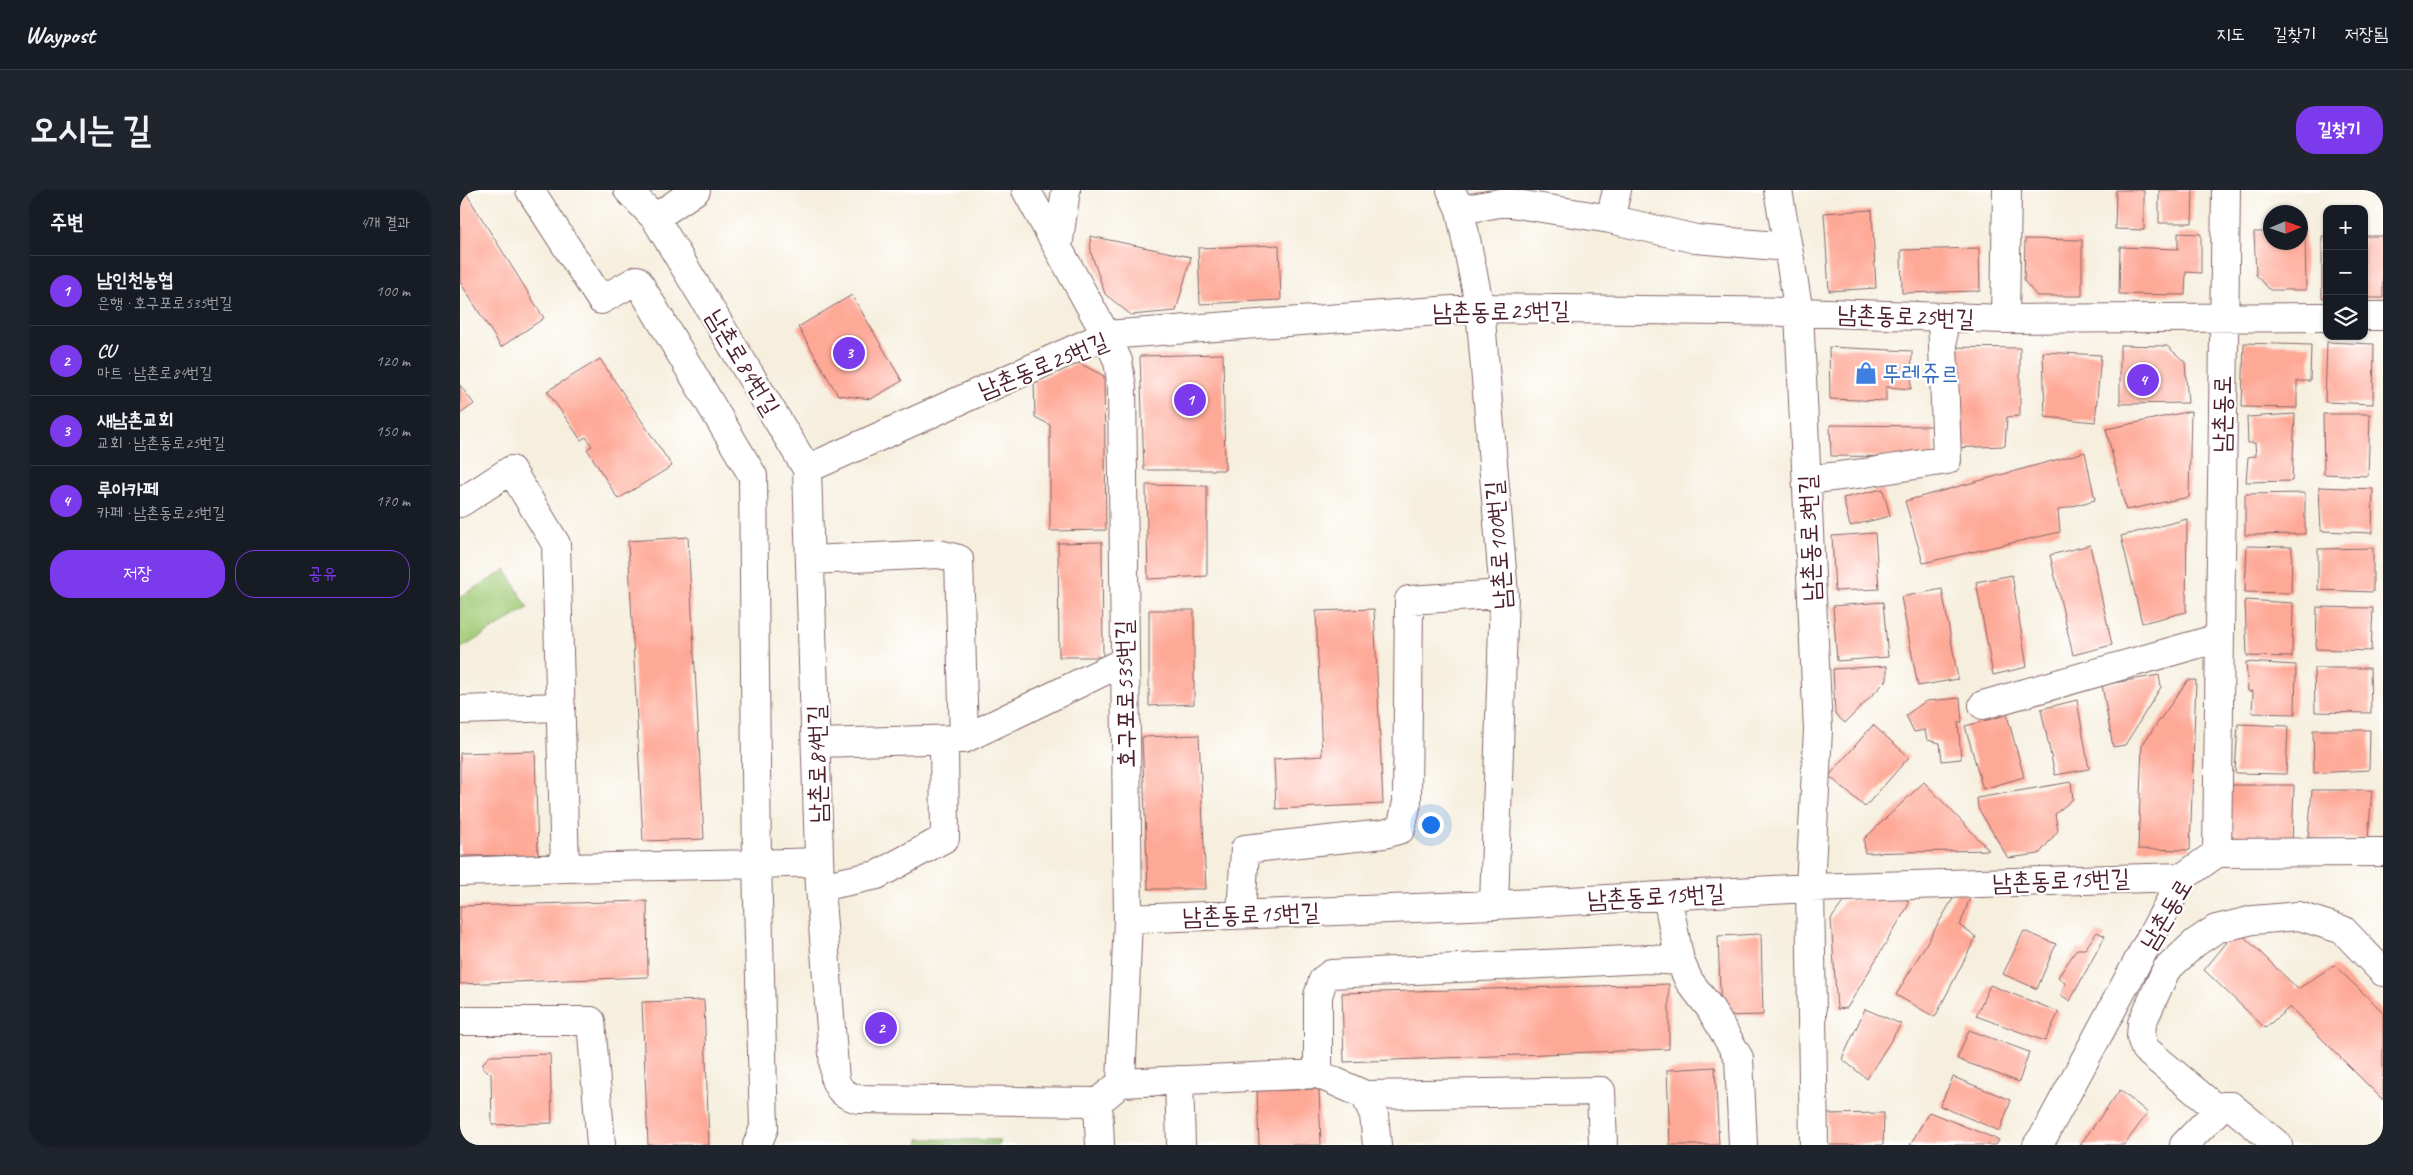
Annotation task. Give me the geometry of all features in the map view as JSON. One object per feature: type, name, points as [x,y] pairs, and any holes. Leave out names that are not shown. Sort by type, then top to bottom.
[{"type":"street","points":[[530,190],[602,300],[637,280],[753,476],[757,864],[764,1128],[757,1145]]},
{"type":"street","name":"남촌로84번길","points":[[628,190],[656,218],[807,469],[817,743],[819,875],[835,1080],[839,1089],[846,1096],[858,1099],[1098,1102]]},
{"type":"street","points":[[656,218],[696,190]]},
{"type":"street","name":"호구포로535번길","points":[[1026,190],[1106,335],[1118,361],[1122,388],[1128,920],[1121,1083]]},
{"type":"street","points":[[1058,247],[1066,190]]},
{"type":"street","points":[[1610,219],[1616,190]]},
{"type":"street","name":"남촌동로3번길","points":[[1778,190],[1799,312],[1818,730],[1810,888],[1814,1145]]},
{"type":"street","points":[[2005,318],[2007,190]]},
{"type":"street","name":"남촌동로","points":[[2037,1145],[2045,1134],[2184,877],[2217,853],[2226,190]]},
{"type":"street","points":[[1455,200],[1505,202],[1610,219],[1696,239],[1788,247]]},
{"type":"street","name":"남촌로100번길","points":[[1455,200],[1480,308],[1504,594],[1494,905]]},
{"type":"street","name":"남촌동로25번길","points":[[807,469],[1106,335],[1480,308],[1799,312],[2005,318],[2323,317]]},
{"type":"street","points":[[2368,316],[2383,316]]},
{"type":"street","points":[[1807,480],[1947,460],[1942,317]]},
{"type":"street","points":[[460,503],[511,470],[556,544],[566,868]]},
{"type":"street","points":[[460,872],[757,864],[819,875],[877,875],[944,838],[954,740],[960,559],[939,554],[811,560]]},
{"type":"street","points":[[1241,913],[1245,850],[1384,834],[1401,829],[1407,802],[1409,600],[1504,594]]},
{"type":"street","points":[[1983,705],[2219,638]]},
{"type":"street","points":[[817,743],[954,740],[1125,661]]},
{"type":"street","points":[[460,710],[561,707]]},
{"type":"street","points":[[2217,853],[2383,853]]},
{"type":"street","name":"남촌동로15번길","points":[[1128,920],[1241,913],[1494,905],[1810,888],[2184,877]]},
{"type":"street","points":[[1667,896],[1680,961],[1689,981],[1710,1008],[1739,1058],[1743,1145]]},
{"type":"street","points":[[2218,1110],[2146,1049],[2141,1037],[2142,1023],[2166,970],[2195,943],[2216,930],[2253,920],[2299,916],[2343,930],[2383,972]]},
{"type":"street","points":[[1318,1074],[1318,996],[1323,980],[1331,974],[1648,959],[1680,961]]},
{"type":"street","points":[[460,1020],[591,1021],[601,1145]]},
{"type":"street","points":[[1100,1145],[1098,1102],[1121,1083],[1318,1074],[1365,1095],[1602,1091],[1603,1145]]},
{"type":"street","points":[[1179,1080],[1181,1145]]},
{"type":"street","points":[[1365,1095],[1374,1115],[1377,1145]]},
{"type":"street","points":[[2184,1145],[2224,1106],[2231,1106],[2237,1109],[2278,1145]]},
{"type":"green space","points":[[506,570],[528,608],[460,649],[460,597]]},
{"type":"green space","points":[[919,1139],[999,1140],[999,1145],[919,1145]]},
{"type":"building","points":[[460,190],[464,190],[544,318],[501,347],[460,282]]},
{"type":"building","points":[[2116,190],[2144,190],[2144,230],[2115,229]]},
{"type":"building","points":[[2159,190],[2193,190],[2192,223],[2159,223]]},
{"type":"building","points":[[1872,210],[1876,288],[1829,291],[1824,213]]},
{"type":"building","points":[[2254,232],[2263,232],[2263,250],[2305,250],[2306,290],[2270,290],[2256,275]]},
{"type":"building","points":[[2178,233],[2201,234],[2201,273],[2186,272],[2185,295],[2119,294],[2120,247],[2178,249]]},
{"type":"building","points":[[1090,236],[1191,257],[1176,311],[1131,315],[1105,294],[1091,253]]},
{"type":"building","points":[[2322,236],[2323,236],[2323,298]]},
{"type":"building","points":[[2368,236],[2383,236],[2383,298],[2368,298]]},
{"type":"building","points":[[2025,239],[2082,240],[2082,296],[2037,296],[2024,281]]},
{"type":"building","points":[[1279,245],[1281,300],[1200,304],[1198,248]]},
{"type":"building","points":[[1979,248],[1980,291],[1902,293],[1901,250]]},
{"type":"building","points":[[852,295],[902,381],[871,399],[838,395],[798,327]]},
{"type":"building","points":[[2327,342],[2374,344],[2373,404],[2325,402]]},
{"type":"building","points":[[2244,343],[2311,345],[2310,381],[2297,381],[2297,408],[2242,407]]},
{"type":"building","points":[[2120,345],[2167,346],[2185,362],[2188,403],[2120,404]]},
{"type":"building","points":[[1829,347],[1912,351],[1911,389],[1886,387],[1886,401],[1830,399]]},
{"type":"building","points":[[1949,347],[2020,348],[2020,416],[2007,417],[2005,446],[1951,448]]},
{"type":"building","points":[[2043,352],[2101,355],[2095,422],[2045,417]]},
{"type":"building","points":[[1223,354],[1225,470],[1144,470],[1140,356]]},
{"type":"building","points":[[600,359],[672,466],[618,499],[587,449],[592,446],[586,437],[581,440],[547,391]]},
{"type":"building","points":[[1079,363],[1104,376],[1106,530],[1050,531],[1050,425],[1035,417],[1034,381]]},
{"type":"building","points":[[460,385],[474,404],[460,414]]},
{"type":"building","points":[[2191,411],[2189,497],[2126,510],[2106,429]]},
{"type":"building","points":[[2295,414],[2292,481],[2246,482],[2248,457],[2256,456],[2255,443],[2248,443],[2247,417]]},
{"type":"building","points":[[2323,414],[2370,414],[2368,476],[2324,474]]},
{"type":"building","points":[[1830,425],[1932,426],[1934,457],[1831,456]]},
{"type":"building","points":[[2085,452],[2095,500],[2058,510],[2060,532],[1923,563],[1905,501]]},
{"type":"building","points":[[1146,485],[1207,486],[1207,576],[1148,579]]},
{"type":"building","points":[[2319,487],[2373,489],[2372,533],[2321,531]]},
{"type":"building","points":[[1883,489],[1890,516],[1850,526],[1843,498]]},
{"type":"building","points":[[2305,493],[2305,534],[2245,535],[2245,494]]},
{"type":"building","points":[[2187,519],[2186,612],[2142,623],[2121,536]]},
{"type":"building","points":[[1875,533],[1879,589],[1835,591],[1832,536]]},
{"type":"building","points":[[688,537],[704,839],[643,841],[628,541]]},
{"type":"building","points":[[1102,542],[1103,657],[1059,657],[1058,543]]},
{"type":"building","points":[[2090,545],[2112,645],[2073,655],[2050,555]]},
{"type":"building","points":[[2247,546],[2292,547],[2291,593],[2245,592]]},
{"type":"building","points":[[2373,548],[2373,592],[2318,590],[2318,549]]},
{"type":"building","points":[[2012,575],[2027,667],[1993,675],[1976,582]]},
{"type":"building","points":[[1942,589],[1958,679],[1918,686],[1901,597]]},
{"type":"building","points":[[2245,600],[2293,603],[2292,657],[2247,656]]},
{"type":"building","points":[[1883,602],[1888,657],[1837,661],[1833,606]]},
{"type":"building","points":[[2317,607],[2373,608],[2371,651],[2316,649]]},
{"type":"building","points":[[1374,609],[1383,804],[1276,809],[1274,759],[1322,756],[1316,611]]},
{"type":"building","points":[[1149,610],[1194,610],[1194,704],[1149,706]]},
{"type":"building","points":[[2246,662],[2296,665],[2295,714],[2252,713],[2253,692],[2248,691]]},
{"type":"building","points":[[1887,666],[1887,680],[1845,723],[1835,714],[1833,669]]},
{"type":"building","points":[[2314,668],[2370,668],[2371,713],[2315,712]]},
{"type":"building","points":[[2159,675],[2161,687],[2125,745],[2113,747],[2102,685]]},
{"type":"building","points":[[2188,680],[2196,680],[2190,850],[2138,849],[2142,745]]},
{"type":"building","points":[[1960,698],[1962,722],[1958,722],[1961,759],[1942,761],[1940,743],[1927,740],[1925,730],[1914,732],[1906,715],[1926,701]]},
{"type":"building","points":[[2077,700],[2089,769],[2055,775],[2041,709]]},
{"type":"building","points":[[2007,715],[2024,777],[1983,789],[1965,726]]},
{"type":"building","points":[[2238,724],[2288,726],[2286,774],[2235,773]]},
{"type":"building","points":[[1873,725],[1909,757],[1865,807],[1829,776]]},
{"type":"building","points":[[2313,730],[2370,730],[2369,770],[2314,773]]},
{"type":"building","points":[[1199,735],[1206,889],[1148,889],[1142,737]]},
{"type":"building","points":[[535,751],[538,855],[460,856],[460,753]]},
{"type":"building","points":[[1924,782],[1989,850],[1865,853],[1864,839]]},
{"type":"building","points":[[2071,782],[2073,799],[2055,814],[2058,831],[2039,854],[2008,858],[1978,808],[1977,798]]},
{"type":"building","points":[[2230,785],[2294,785],[2292,845],[2239,845],[2229,832]]},
{"type":"building","points":[[2312,790],[2372,790],[2368,839],[2308,838]]},
{"type":"building","points":[[1958,890],[1970,897],[1960,926],[1976,937],[1935,1017],[1896,995]]},
{"type":"building","points":[[1908,897],[1908,906],[1847,1008],[1837,1009],[1831,919],[1844,901]]},
{"type":"building","points":[[647,901],[648,977],[460,984],[460,906]]},
{"type":"building","points":[[2237,930],[2298,989],[2334,965],[2383,1012],[2383,1100],[2290,1007],[2265,1028],[2204,970]]},
{"type":"building","points":[[2024,931],[2056,944],[2037,989],[2003,974]]},
{"type":"building","points":[[2097,932],[2105,936],[2070,1001],[2061,995],[2065,983],[2058,977],[2077,949],[2085,949]]},
{"type":"building","points":[[1761,934],[1763,1015],[1721,1016],[1718,936]]},
{"type":"building","points":[[1669,984],[1669,1049],[1344,1062],[1342,993]]},
{"type":"building","points":[[1990,985],[2059,1012],[2045,1041],[1976,1016]]},
{"type":"building","points":[[704,1000],[709,1145],[648,1145],[642,1002]]},
{"type":"building","points":[[1865,1009],[1901,1024],[1867,1079],[1842,1059]]},
{"type":"building","points":[[1969,1030],[2029,1052],[2019,1082],[1957,1059]]},
{"type":"building","points":[[550,1054],[552,1123],[492,1125],[491,1074],[483,1069],[483,1063],[490,1056]]},
{"type":"building","points":[[1715,1067],[1719,1145],[1670,1145],[1667,1070]]},
{"type":"building","points":[[1953,1077],[2011,1100],[2000,1131],[1940,1106]]},
{"type":"building","points":[[1319,1089],[1321,1145],[1259,1145],[1257,1091]]},
{"type":"building","points":[[2120,1090],[2148,1113],[2124,1145],[2080,1145]]},
{"type":"building","points":[[1929,1112],[1999,1140],[1996,1145],[1910,1145]]},
{"type":"building","points":[[1884,1113],[1883,1145],[1828,1145],[1827,1114]]},
{"type":"place","name":"새남촌교회","points":[[849,353]]},
{"type":"place","name":"뚜레쥬르","points":[[1866,373]]},
{"type":"place","name":"루아카페","points":[[2143,380]]},
{"type":"place","name":"남인천농협","points":[[1190,400]]},
{"type":"place","name":"CU","points":[[881,1028]]}]
